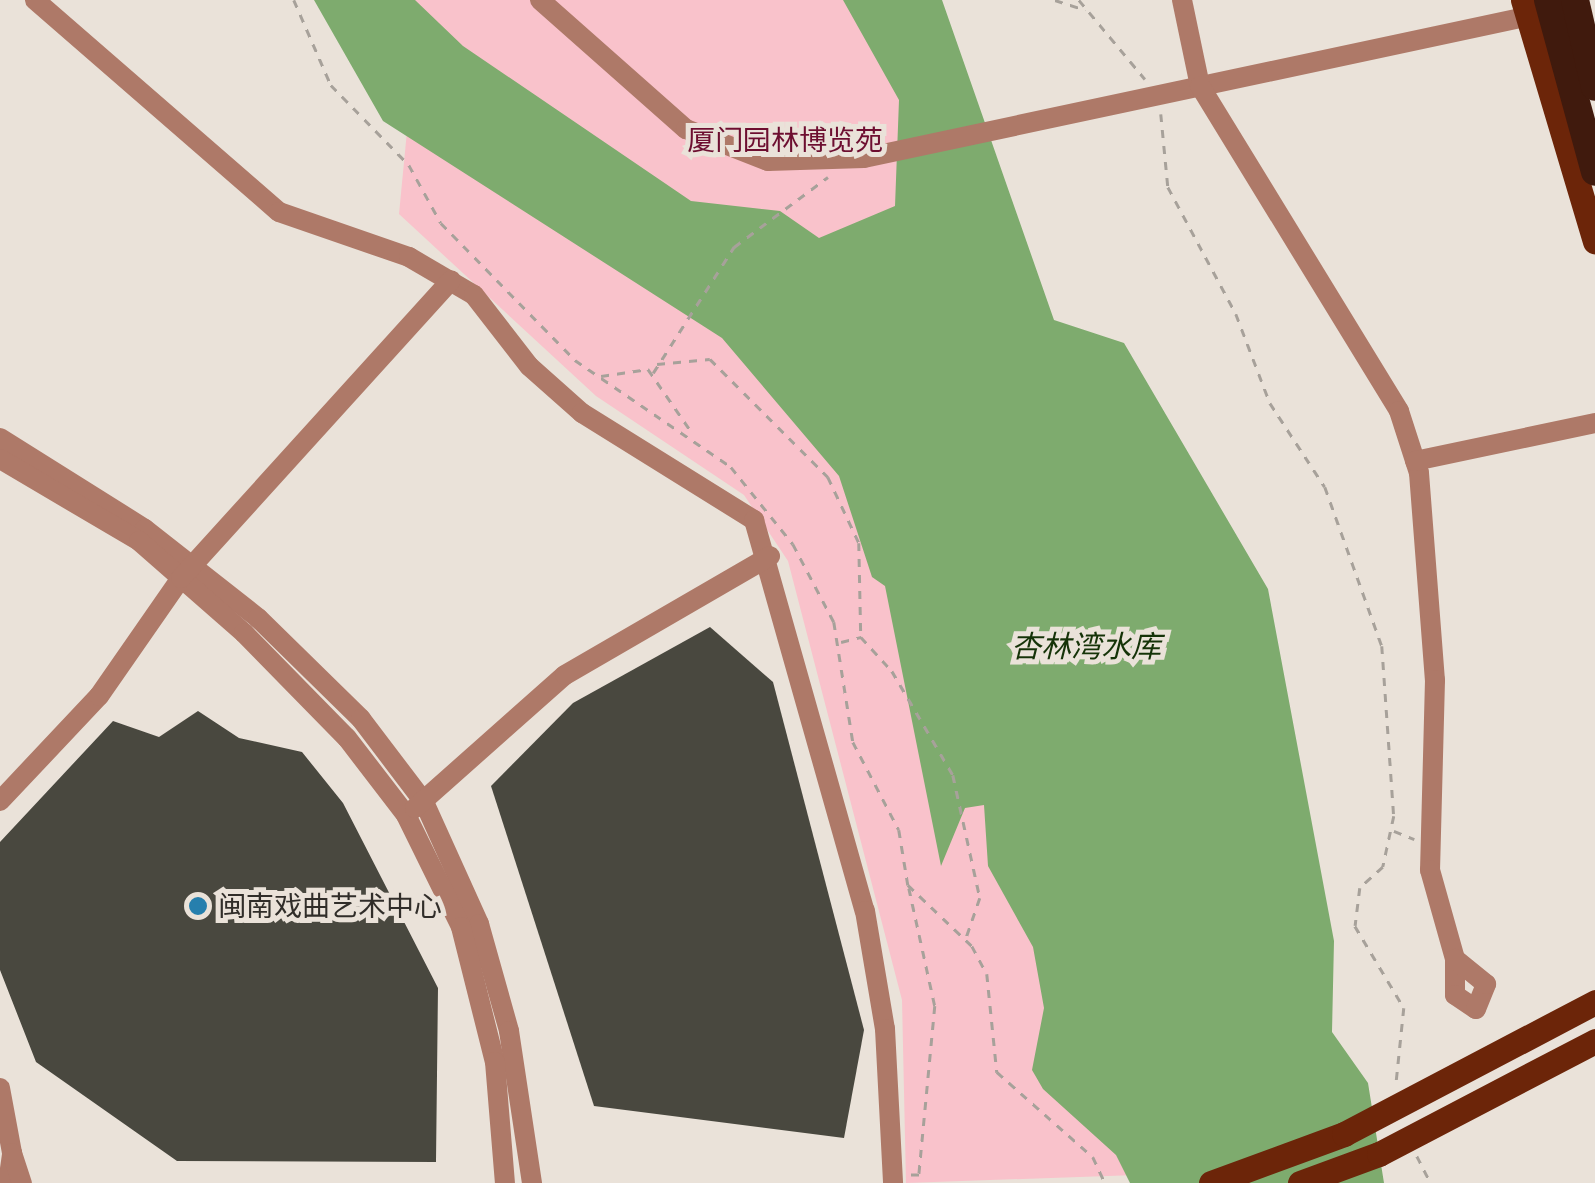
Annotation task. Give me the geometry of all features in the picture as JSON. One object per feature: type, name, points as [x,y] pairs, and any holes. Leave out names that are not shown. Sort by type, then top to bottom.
[{"type":"highway","points":[[1548,0],[1591,158]]},
{"type":"highway","points":[[1574,0],[1595,87]]},
{"type":"main road","points":[[1524,9],[1595,242]]},
{"type":"main road","points":[[1591,158],[1595,221]]},
{"type":"main road","points":[[1211,1183],[1344,1134],[1595,1002]]},
{"type":"main road","points":[[1300,1183],[1498,1092],[1595,1042]]},
{"type":"street","points":[[35,0],[280,212],[451,280],[582,413],[727,496],[754,520],[770,556],[794,678],[865,911],[885,1029],[892,1180]]},
{"type":"street","points":[[540,0],[686,129],[768,161],[864,158],[1200,86],[1524,9]]},
{"type":"street","points":[[1182,0],[1200,86],[1399,412],[1415,462],[1432,572],[1430,845],[1455,959]]},
{"type":"street","points":[[0,801],[99,696],[186,572],[451,280]]},
{"type":"street","points":[[1415,462],[1595,422]]},
{"type":"street","points":[[0,438],[186,572],[361,720],[424,802],[499,996],[532,1183]]},
{"type":"street","points":[[0,459],[186,572],[347,738],[406,815],[462,927],[495,1062],[505,1183]]},
{"type":"street","points":[[406,815],[565,675],[770,556]]},
{"type":"street","points":[[0,1088],[22,1183]]},
{"type":"street","points":[[8,1183],[12,1153]]},
{"type":"path","points":[[1055,0],[1086,10]]},
{"type":"path","points":[[1079,0],[1154,96],[1168,186],[1236,314],[1270,403],[1325,487],[1360,574],[1382,646],[1392,831],[1383,868],[1360,888],[1355,926],[1404,1008],[1399,1103]]},
{"type":"path","points":[[653,374],[734,247],[842,158]]},
{"type":"path","points":[[657,364],[710,358],[828,477],[859,543],[860,637],[902,685],[904,705],[943,752],[965,815],[980,898],[966,941]]},
{"type":"path","points":[[598,376],[653,374]]},
{"type":"path","points":[[653,374],[697,439]]},
{"type":"path","points":[[840,642],[860,637]]},
{"type":"path","points":[[1392,831],[1430,845]]},
{"type":"path","points":[[892,1180],[919,1175],[934,1006],[908,885]]},
{"type":"path","points":[[1412,1143],[1431,1183]]},
{"type":"green space","name":"厦门园林博览苑","points":[[376,0],[883,0],[968,201],[782,304]]},
{"type":"green space","points":[[410,100],[766,312],[937,585],[1136,1175],[906,1183],[902,1000],[788,561],[744,495],[596,396],[399,214]]},
{"type":"water","name":"杏林湾水库","points":[[314,0],[415,0],[463,46],[691,201],[780,211],[819,238],[895,206],[899,100],[843,0],[942,0],[1054,320],[1124,343],[1268,589],[1334,941],[1332,1032],[1368,1083],[1384,1183],[1130,1183],[1116,1155],[1043,1089],[1032,1070],[1044,1008],[1033,947],[988,866],[984,805],[965,808],[941,866],[885,586],[872,577],[839,476],[722,338],[383,121]]},
{"type":"building","points":[[710,627],[773,682],[864,1030],[844,1138],[594,1106],[491,786],[573,703]]},
{"type":"building","name":"闽南戏曲艺术中心","points":[[198,711],[239,738],[302,752],[343,803],[438,988],[436,1162],[177,1161],[36,1062],[0,970],[0,842],[113,721],[159,737]]},
{"type":"place","name":"闽南戏曲艺术中心","points":[[198,906]]}]
